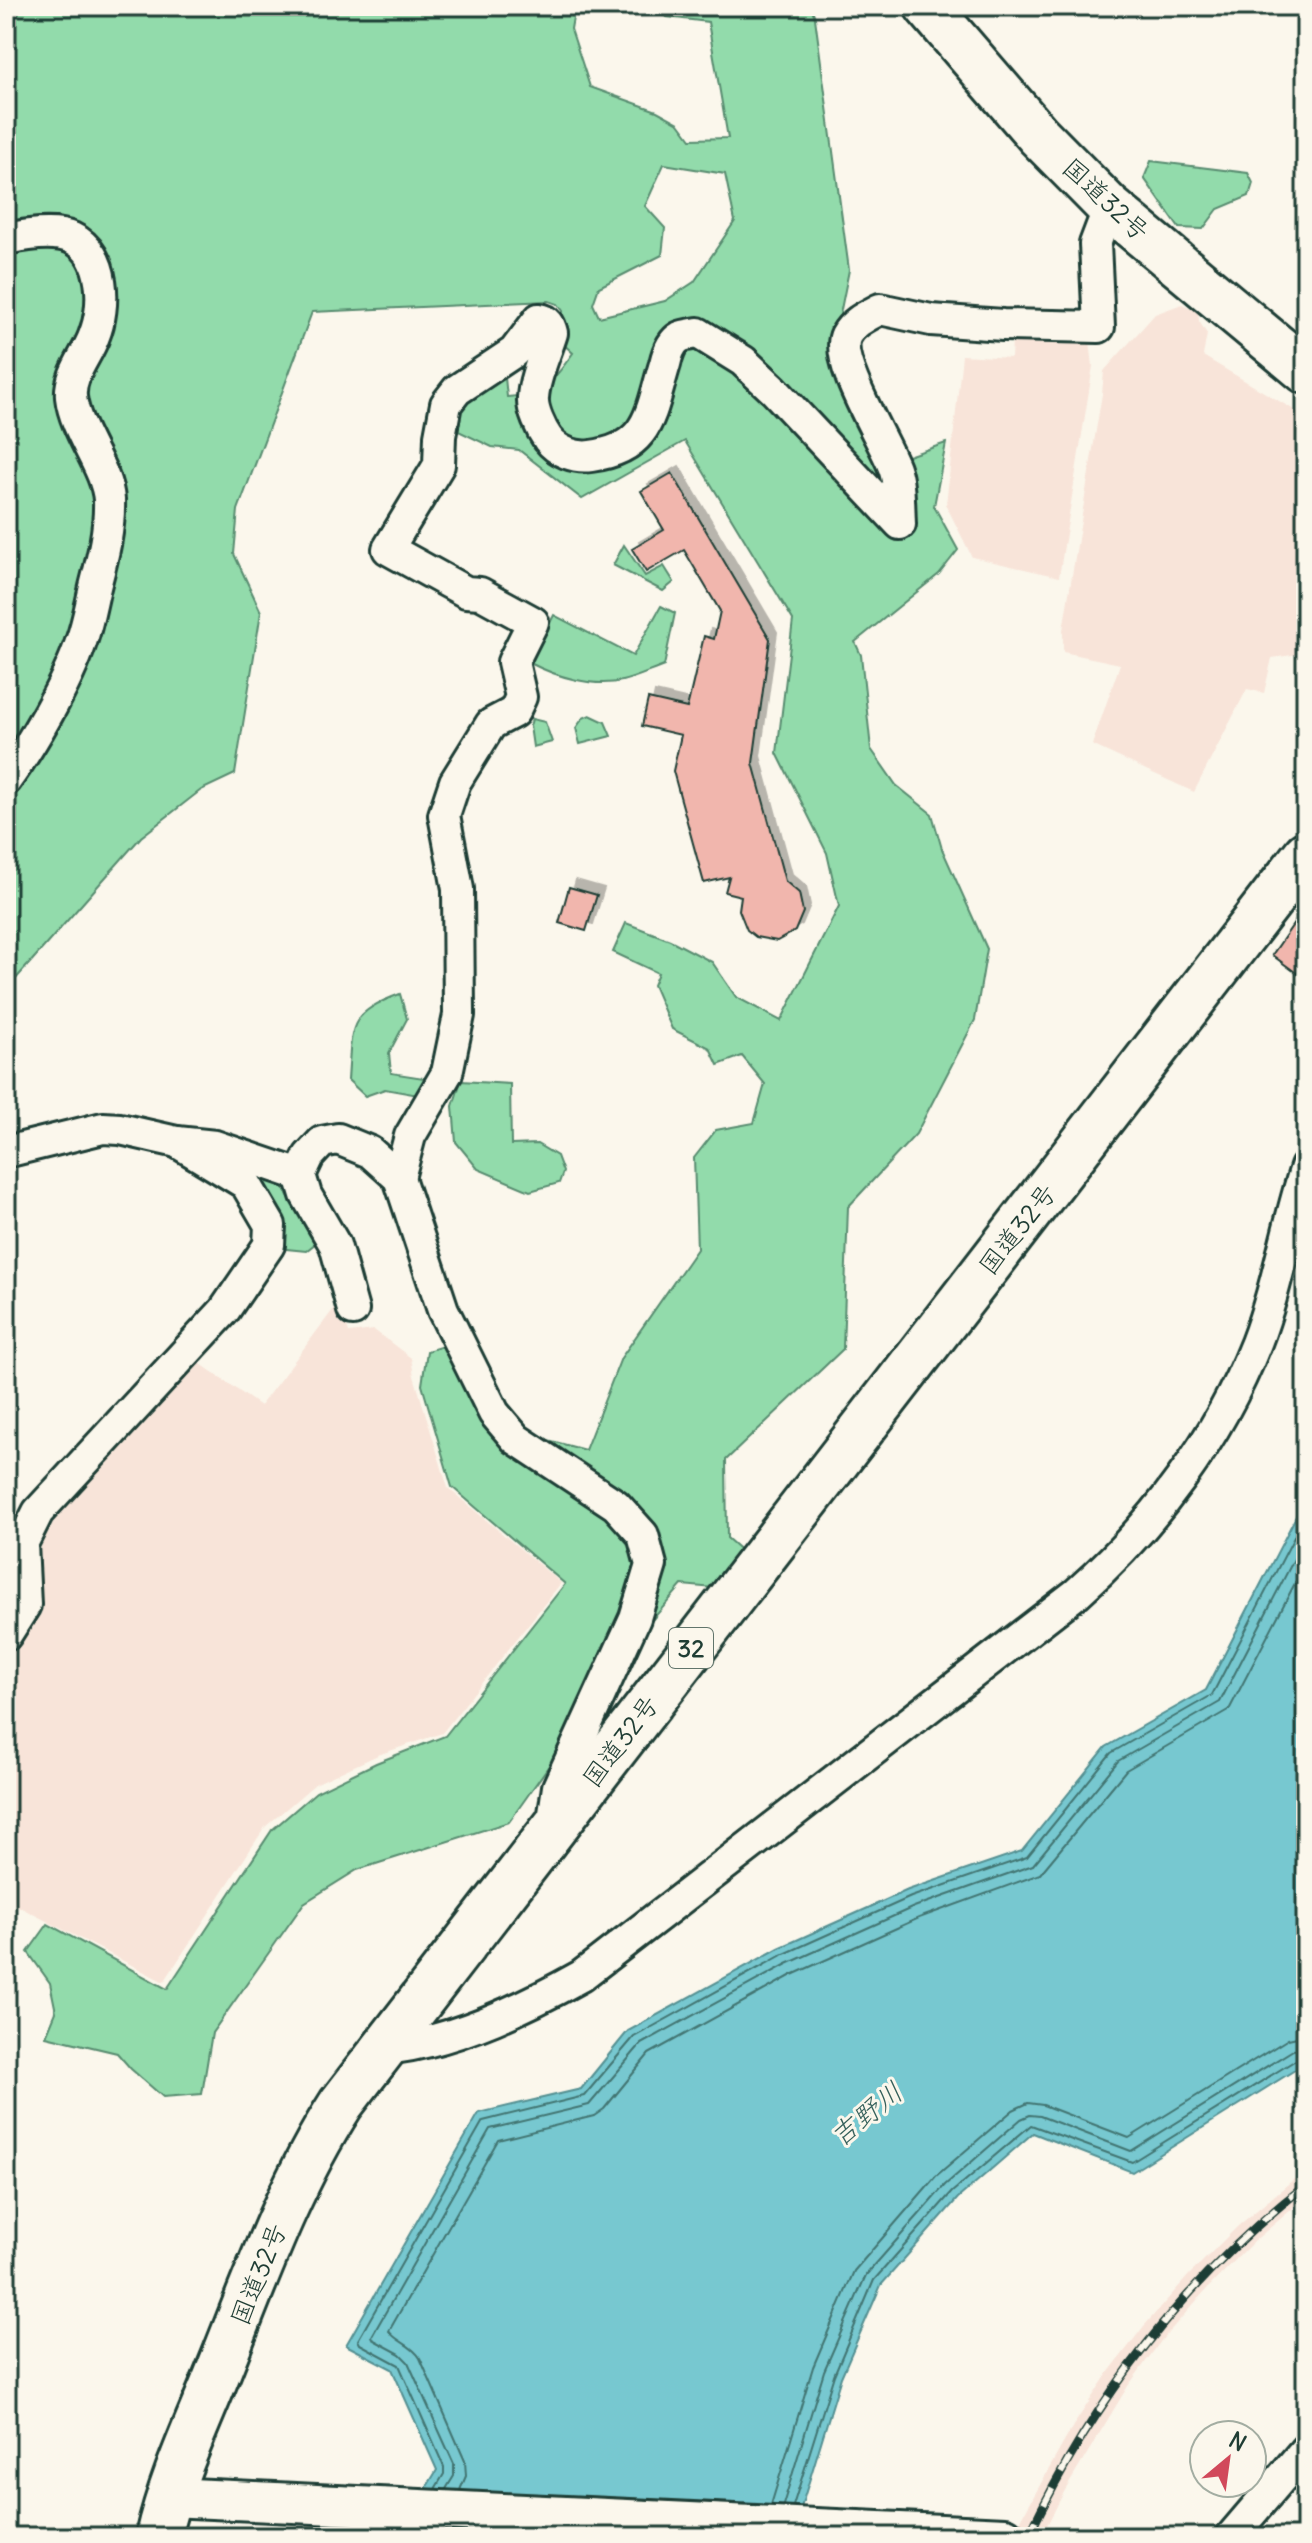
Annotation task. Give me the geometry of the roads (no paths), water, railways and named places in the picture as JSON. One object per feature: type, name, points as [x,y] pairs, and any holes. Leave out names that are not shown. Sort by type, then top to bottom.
[{"type":"highway","name":"国道32号","points":[[927,6],[1038,135],[1109,207],[1306,371]]},
{"type":"highway","name":"国道32号","points":[[164,2517],[289,2195],[320,2136],[383,2049],[1306,854]]},
{"type":"main road","points":[[164,2517],[261,2503],[1005,2537]]},
{"type":"street","points":[[399,1178],[410,1136],[447,1073],[459,1015],[458,889],[444,815],[455,782],[491,724],[514,712],[521,697],[513,662],[533,622],[480,593],[466,592],[388,549],[439,465],[446,404],[457,390],[514,352],[534,323],[544,319],[552,333],[532,400],[539,423],[549,440],[562,452],[582,457],[622,449],[639,437],[647,420],[668,351],[678,338],[698,333],[743,361],[774,390],[900,524],[895,471],[851,377],[843,353],[845,337],[857,321],[880,309],[931,320],[1099,327],[1095,244],[1109,207]]},
{"type":"street","points":[[6,239],[54,234],[72,238],[88,250],[94,261],[103,299],[94,336],[77,367],[71,396],[82,434],[109,497],[106,543],[81,644],[21,760],[6,780]]},
{"type":"street","points":[[6,1152],[103,1128],[139,1131],[177,1142],[215,1146],[300,1175]]},
{"type":"street","points":[[353,1310],[335,1245],[306,1195],[300,1175],[309,1156],[322,1142],[338,1139],[370,1152],[399,1178],[443,1310],[494,1413],[516,1439],[616,1505],[643,1535],[651,1565],[635,1618],[558,1787],[551,1832]]},
{"type":"street","points":[[6,1635],[25,1605],[22,1544],[38,1512],[224,1311],[269,1245],[270,1225],[246,1184],[177,1142]]},
{"type":"street","points":[[383,2049],[412,2047],[511,2012],[581,1976],[1113,1562],[1164,1501],[1201,1450],[1235,1390],[1256,1342],[1306,1167]]},
{"type":"street","points":[[1231,2537],[1306,2449]]},
{"type":"water","name":"吉野川","points":[[1306,1497],[1306,2063],[1132,2172],[1033,2133],[958,2198],[881,2285],[841,2377],[792,2537],[396,2537],[437,2470],[392,2369],[346,2345],[479,2113],[581,2089],[628,2031],[779,1948],[908,1890],[1022,1851],[1106,1747],[1206,1690]]},
{"type":"railway","points":[[1028,2537],[1082,2437],[1146,2344],[1221,2260],[1306,2185]]}]
